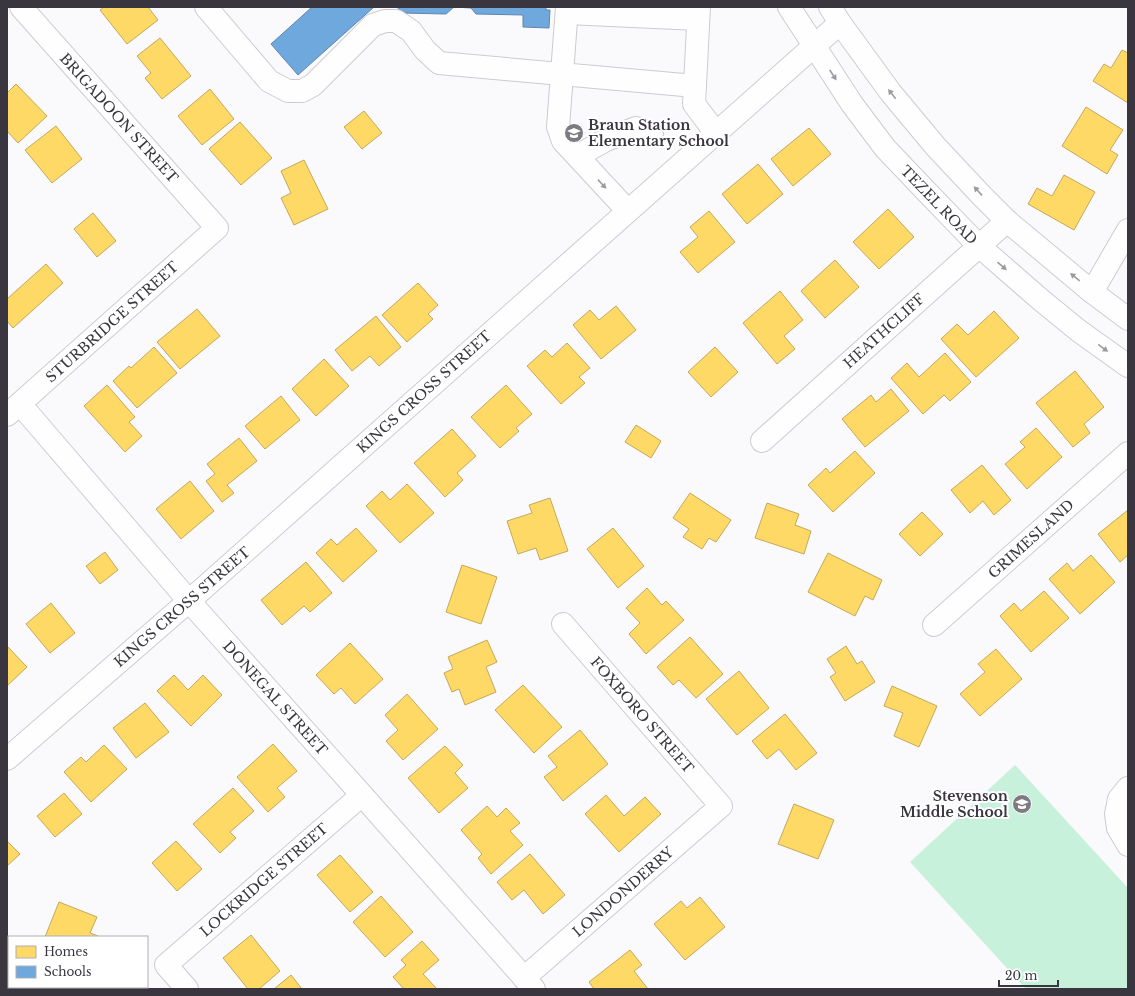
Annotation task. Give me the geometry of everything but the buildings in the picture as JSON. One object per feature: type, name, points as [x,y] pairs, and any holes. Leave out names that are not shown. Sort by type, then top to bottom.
[{"type":"street","name":"BRIGADOON STREET","points":[[21,7],[217,228]]},
{"type":"street","points":[[206,7],[269,81],[288,91],[302,92],[313,85],[373,25],[385,21],[396,21],[411,31],[425,50],[439,63],[695,86]]},
{"type":"street","name":"TEZEL ROAD","points":[[789,7],[852,104],[885,148],[979,246],[1068,322],[1128,366]]},
{"type":"street","points":[[628,211],[563,141],[558,128],[567,10],[699,13],[694,104],[716,132]]},
{"type":"street","points":[[835,15],[891,93],[936,147],[1007,221],[1092,292],[1128,318]]},
{"type":"street","name":"KINGS CROSS STREET","points":[[7,759],[189,601],[814,46],[835,15]]},
{"type":"street","points":[[577,156],[606,140],[636,128],[652,134]]},
{"type":"street","name":"HEATHCLIFF","points":[[762,442],[1007,221]]},
{"type":"street","name":"STURBRIDGE STREET","points":[[13,409],[217,228]]},
{"type":"street","points":[[1092,292],[1128,230]]},
{"type":"street","name":"DONEGAL STREET","points":[[13,409],[189,601],[529,984]]},
{"type":"street","name":"GRIMESLAND","points":[[934,626],[1128,453]]},
{"type":"street","name":"FOXBORO STREET","points":[[563,624],[722,806]]},
{"type":"street","points":[[1128,788],[1119,799],[1116,814],[1118,828],[1128,845]]},
{"type":"street","name":"LOCKRIDGE STREET","points":[[187,989],[166,965],[362,795]]},
{"type":"street","name":"LONDONDERRY","points":[[529,984],[722,806]]},
{"type":"green space","points":[[1015,765],[1128,888],[1128,989],[1026,989],[910,862]]},
{"type":"place","name":"Braun Station Elementary School","points":[[574,133]]},
{"type":"place","name":"Stevenson Middle School","points":[[1022,804]]}]
